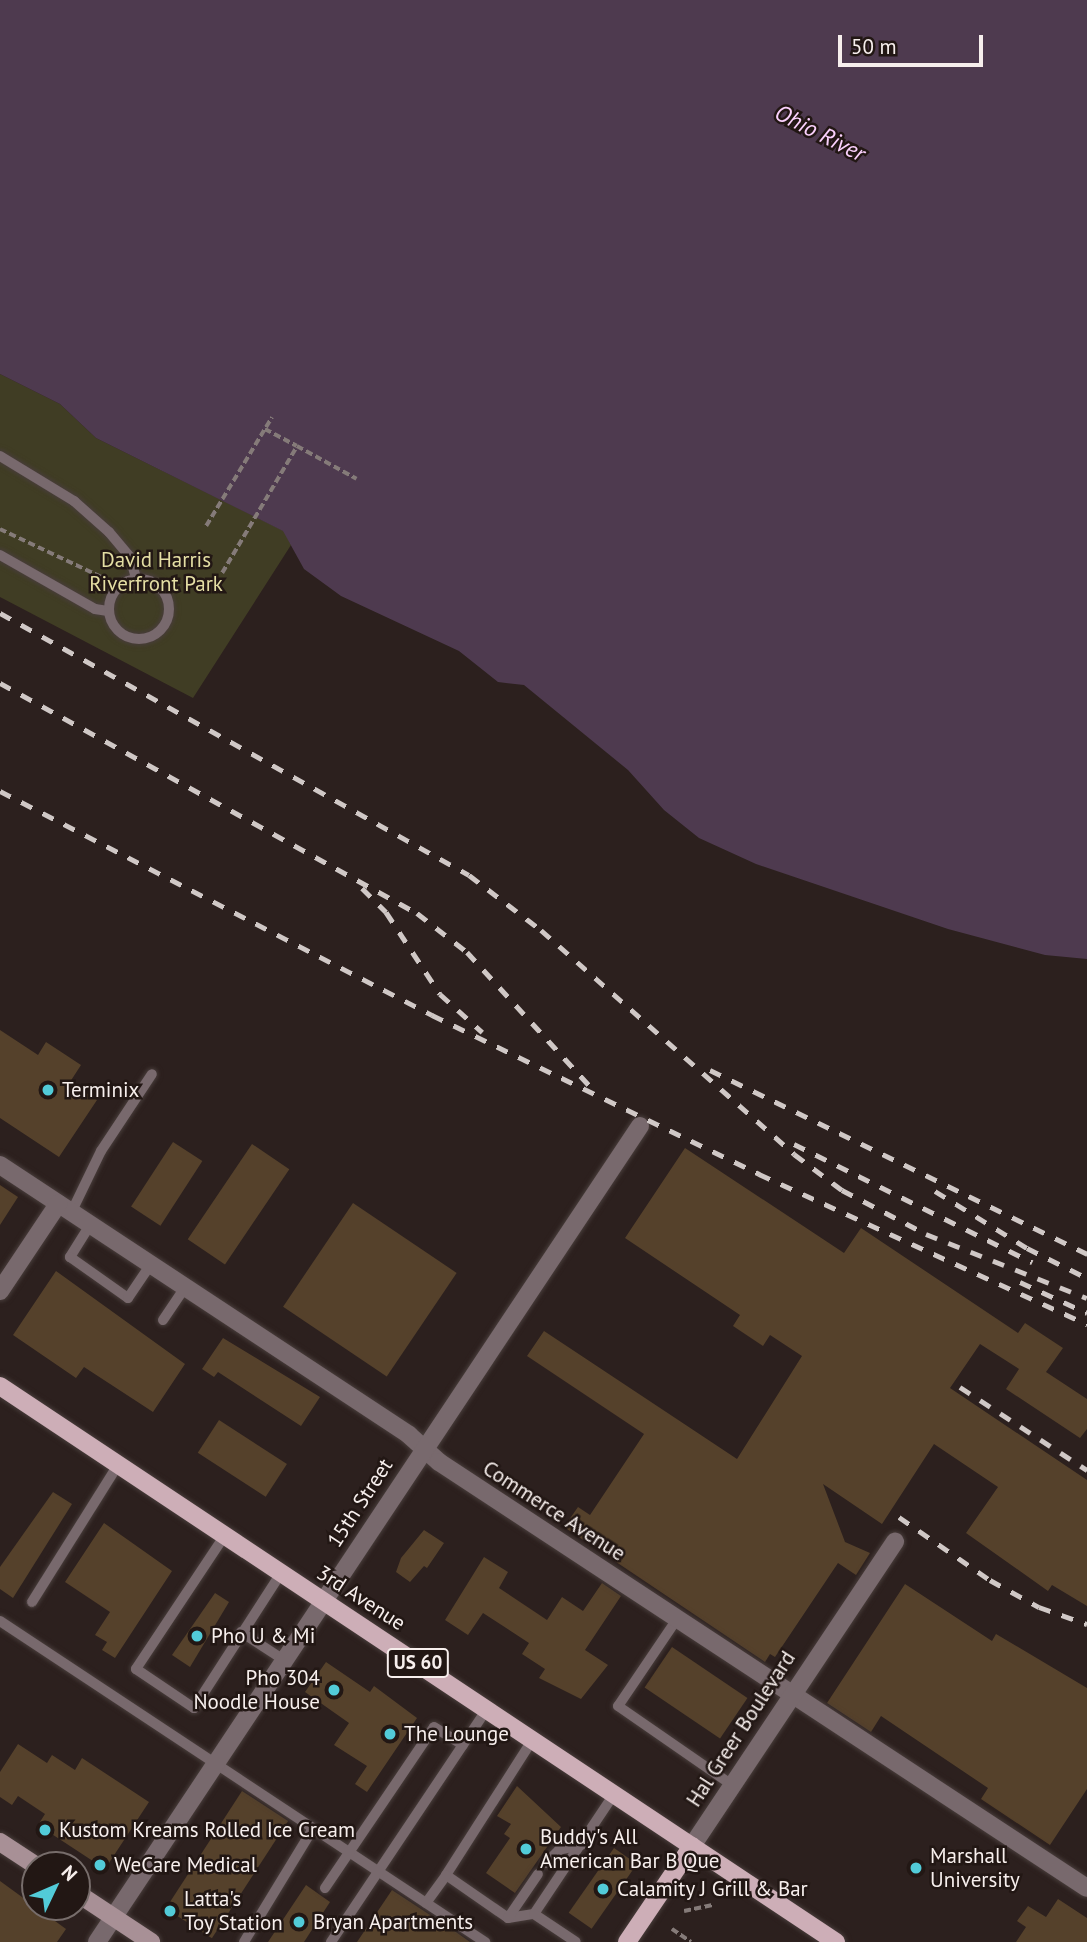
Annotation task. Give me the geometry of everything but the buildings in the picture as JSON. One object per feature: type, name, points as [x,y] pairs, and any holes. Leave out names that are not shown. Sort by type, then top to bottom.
[{"type":"main road","name":"3rd Avenue","points":[[0,1386],[836,1942]]},
{"type":"main road","name":"Hal Greer Boulevard","points":[[627,1942],[692,1846]]},
{"type":"street","name":"15th Street","points":[[97,1942],[423,1448],[640,1126]]},
{"type":"street","name":"Commerce Avenue","points":[[0,1166],[677,1619],[1087,1888]]},
{"type":"street","points":[[0,1291],[64,1208]]},
{"type":"street","name":"Hal Greer Boulevard","points":[[692,1846],[790,1694],[895,1542]]},
{"type":"street","points":[[0,1842],[21,1856]]},
{"type":"street","points":[[91,1902],[151,1942]]},
{"type":"lane","points":[[0,456],[89,514],[130,557],[136,578]]},
{"type":"lane","points":[[0,555],[95,609],[108,611]]},
{"type":"lane","points":[[136,578],[157,584],[169,603],[165,624],[149,638],[138,639],[117,631],[108,611],[116,589],[136,578]]},
{"type":"lane","points":[[64,1208],[152,1074]]},
{"type":"lane","points":[[90,1225],[70,1257],[128,1298],[150,1265]]},
{"type":"lane","points":[[163,1320],[184,1287]]},
{"type":"lane","points":[[32,1602],[118,1465]]},
{"type":"lane","points":[[225,1535],[136,1669],[194,1708],[281,1573]]},
{"type":"lane","points":[[677,1619],[618,1706],[732,1785]]},
{"type":"lane","points":[[0,1621],[485,1942]]},
{"type":"lane","points":[[241,1632],[284,1660]]},
{"type":"lane","points":[[331,1942],[487,1709]]},
{"type":"lane","points":[[325,1888],[434,1727],[463,1745]]},
{"type":"lane","points":[[426,1903],[533,1739]]},
{"type":"lane","points":[[534,1914],[614,1794]]},
{"type":"lane","points":[[244,1942],[313,1830]]},
{"type":"lane","points":[[545,1863],[559,1850],[581,1845]]},
{"type":"lane","points":[[508,1917],[538,1874]]},
{"type":"lane","points":[[446,1875],[508,1917],[534,1914],[576,1942]]},
{"type":"path","points":[[206,526],[272,417]]},
{"type":"path","points":[[264,429],[357,479]]},
{"type":"path","points":[[222,573],[297,446]]},
{"type":"path","points":[[0,529],[106,579],[116,589]]},
{"type":"path","points":[[684,1911],[712,1905]]},
{"type":"path","points":[[672,1929],[691,1942]]},
{"type":"green space","name":"David Harris Riverfront Park","points":[[0,374],[60,404],[96,438],[284,531],[291,545],[193,698],[0,597]]},
{"type":"water","name":"Ohio River","points":[[0,0],[1087,0],[1087,959],[1045,955],[948,929],[756,864],[699,838],[664,810],[628,770],[524,685],[498,682],[459,651],[341,596],[304,569],[283,531],[96,438],[60,404],[0,374]]},
{"type":"railway","points":[[0,613],[469,875],[541,930],[794,1154],[842,1190],[926,1234],[1087,1298]]},
{"type":"railway","points":[[0,683],[417,913],[467,952],[589,1085]]},
{"type":"railway","points":[[0,791],[432,1015],[759,1174],[1087,1324]]},
{"type":"railway","points":[[362,888],[386,912],[440,994],[482,1032]]},
{"type":"railway","points":[[710,1070],[1087,1254]]},
{"type":"railway","points":[[794,1144],[1032,1262]]},
{"type":"railway","points":[[935,1191],[1027,1248],[1087,1278]]},
{"type":"railway","points":[[1020,1282],[1087,1313]]},
{"type":"railway","points":[[960,1387],[1087,1470]]},
{"type":"railway","points":[[899,1517],[990,1580],[1039,1607],[1087,1624]]},
{"type":"place","name":"Terminix","points":[[48,1090]]},
{"type":"place","name":"Pho U & Mi","points":[[197,1636]]},
{"type":"place","name":"Pho 304 Noodle House","points":[[334,1690]]},
{"type":"place","name":"The Lounge","points":[[390,1734]]},
{"type":"place","name":"Kustom Kreams Rolled Ice Cream","points":[[45,1830]]},
{"type":"place","name":"Buddy's All American Bar B Que","points":[[526,1849]]},
{"type":"place","name":"WeCare Medical","points":[[100,1865]]},
{"type":"place","name":"Marshall University","points":[[916,1868]]},
{"type":"place","name":"Calamity J Grill & Bar","points":[[603,1889]]},
{"type":"place","name":"Latta's Toy Station","points":[[170,1911]]},
{"type":"place","name":"Bryan Apartments","points":[[299,1922]]}]
